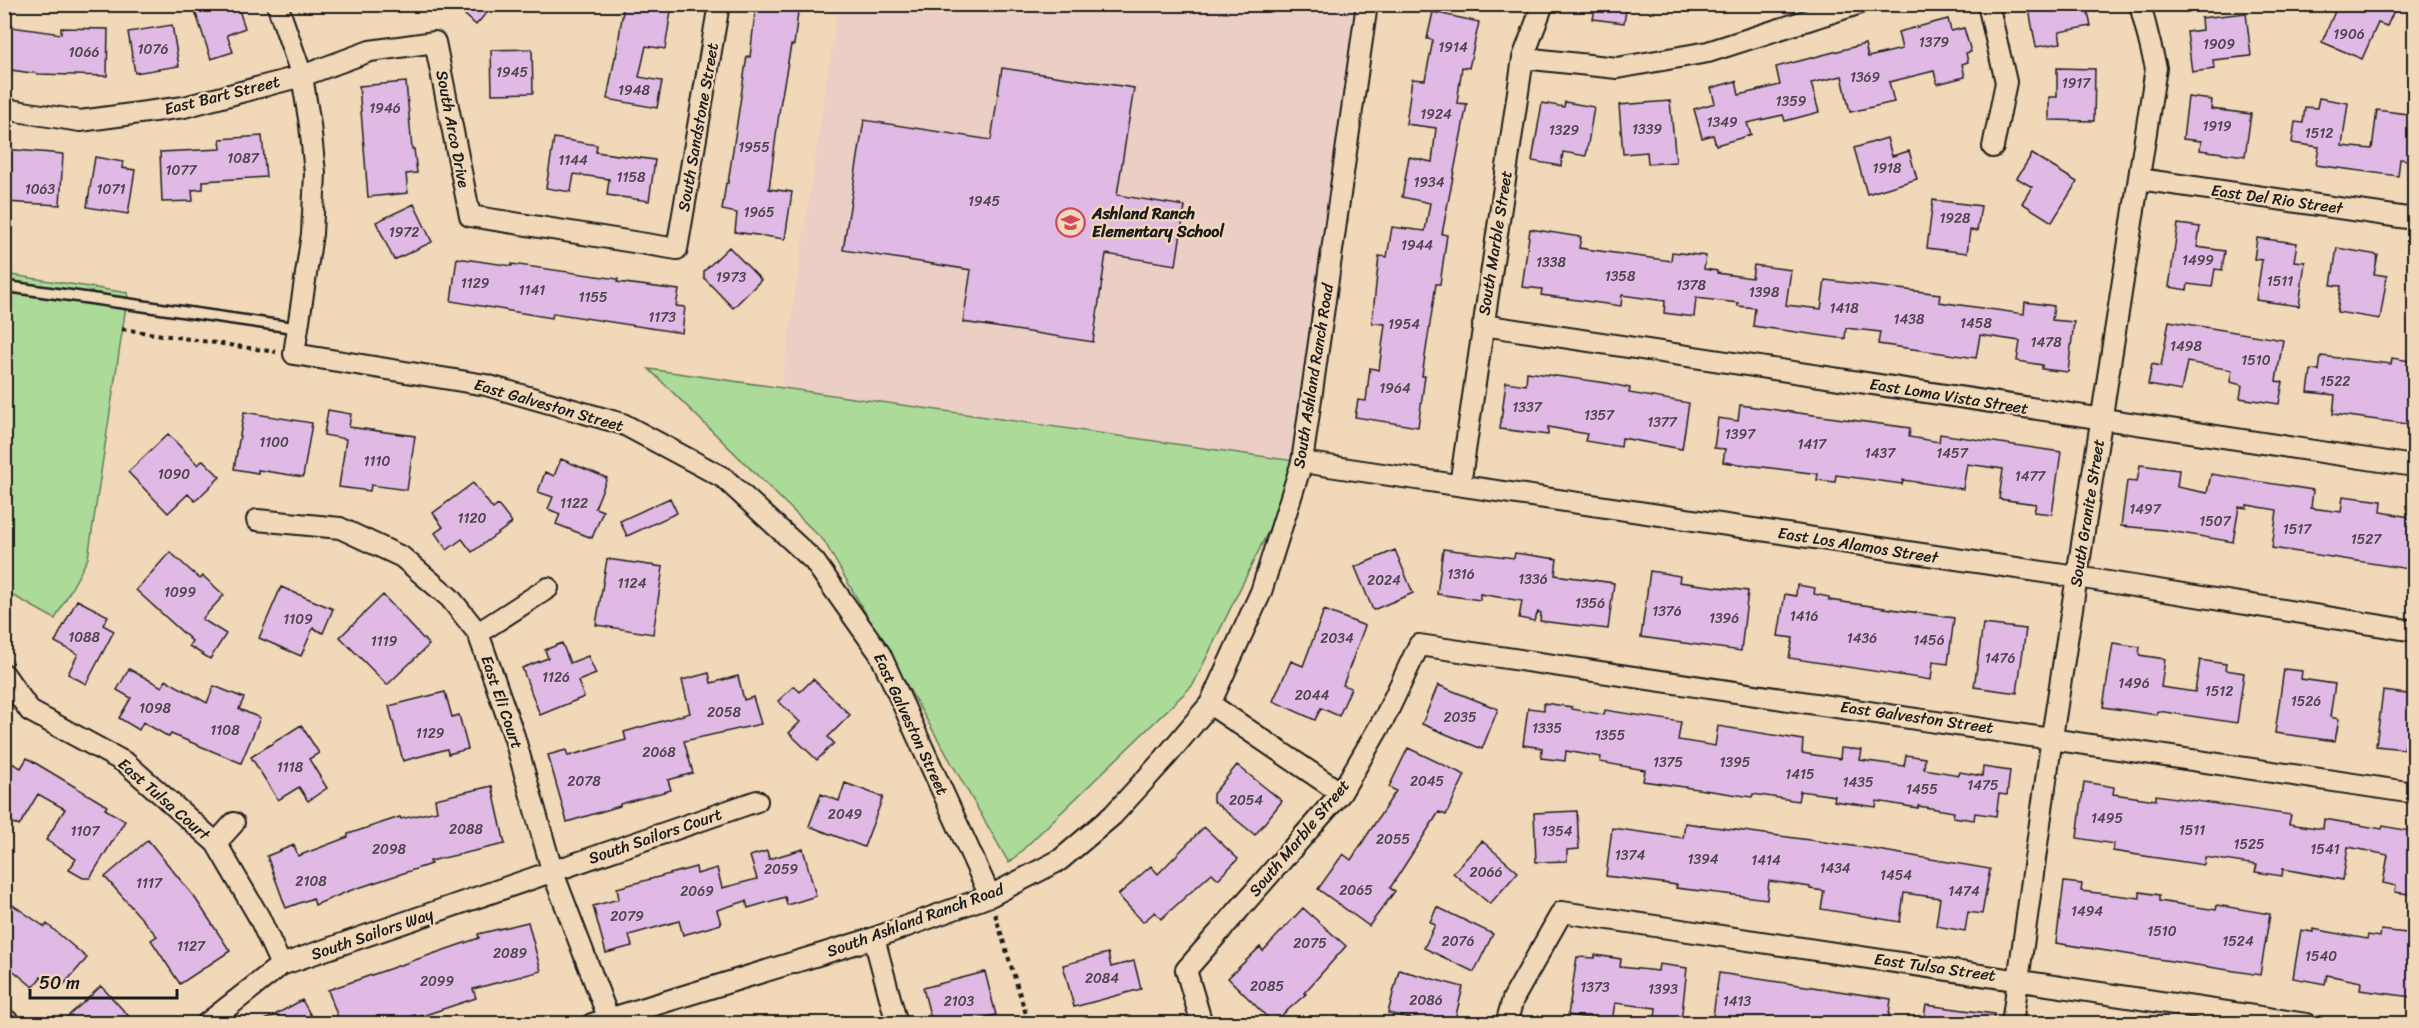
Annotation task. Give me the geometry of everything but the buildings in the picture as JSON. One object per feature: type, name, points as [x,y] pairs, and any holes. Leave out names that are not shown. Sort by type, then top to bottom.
[{"type":"street","points":[[277,4],[302,76],[315,173],[312,234],[294,354]]},
{"type":"street","name":"South Sandstone Street","points":[[470,216],[677,249],[719,4]]},
{"type":"street","name":"South Ashland Ranch Road","points":[[600,1020],[874,938],[990,896],[1060,861],[1113,815],[1210,704],[1261,592],[1302,462],[1367,4]]},
{"type":"street","name":"South Marble Street","points":[[1460,485],[1523,58],[1543,4]]},
{"type":"street","points":[[1523,58],[1617,68],[1708,52],[1858,4]]},
{"type":"street","points":[[1988,4],[2006,82],[1993,147]]},
{"type":"street","name":"South Granite Street","points":[[2012,1023],[2052,737],[2156,68],[2140,4]]},
{"type":"street","name":"East Bart Street","points":[[4,110],[80,121],[184,107],[302,76],[370,51],[435,42]]},
{"type":"street","name":"South Arco Drive","points":[[435,42],[470,216]]},
{"type":"street","name":"East Del Rio Street","points":[[2139,179],[2415,219]]},
{"type":"street","name":"East Loma Vista Street","points":[[1483,325],[2415,466]]},
{"type":"street","name":"East Galveston Street","points":[[294,354],[486,385],[623,424],[724,478],[814,561],[880,654],[990,896]]},
{"type":"street","name":"East Los Alamos Street","points":[[1302,462],[2077,577],[2415,631]]},
{"type":"street","name":"East Eli Court","points":[[257,520],[340,528],[402,557],[450,598],[478,633],[514,736],[552,870],[600,1020]]},
{"type":"street","points":[[478,633],[548,588]]},
{"type":"street","name":"South Marble Street","points":[[1202,1023],[1186,970],[1341,793],[1385,717],[1419,645]]},
{"type":"street","name":"East Galveston Street","points":[[1419,645],[2052,737],[2415,793]]},
{"type":"street","name":"East Tulsa Court","points":[[4,674],[30,711],[126,763],[216,843],[259,917],[281,965]]},
{"type":"street","points":[[1210,704],[1341,793]]},
{"type":"street","name":"South Sailors Court","points":[[552,870],[757,801]]},
{"type":"street","points":[[216,843],[234,823]]},
{"type":"street","name":"South Sailors Way","points":[[206,1023],[281,965],[552,870]]},
{"type":"street","name":"East Tulsa Street","points":[[1506,1023],[1513,999],[1562,912],[2307,1023]]},
{"type":"street","points":[[874,938],[897,1023]]},
{"type":"street","points":[[4,1018],[11,1023]]},
{"type":"lane","points":[[4,286],[297,328]]},
{"type":"path","points":[[122,329],[294,354]]},
{"type":"path","points":[[990,896],[1029,1023]]},
{"type":"shaded area","name":"Ashland Ranch Elementary School","points":[[838,5],[1367,5],[1302,462],[781,388]]},
{"type":"green space","points":[[5,274],[128,293],[88,558],[55,619],[5,591]]},
{"type":"green space","points":[[649,369],[1302,462],[1193,685],[1009,863],[824,541]]},
{"type":"place","name":"Ashland Ranch Elementary School","points":[[1071,222]]}]
